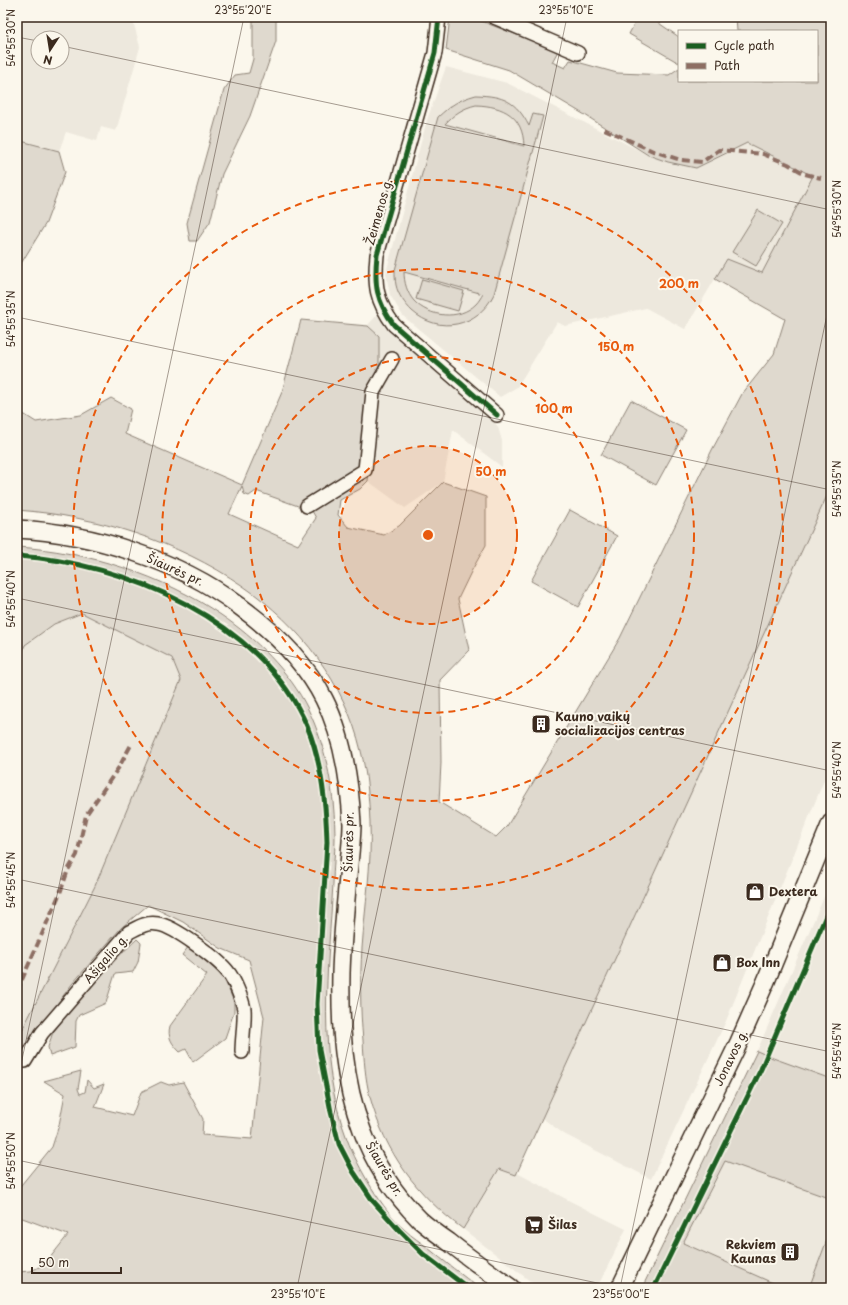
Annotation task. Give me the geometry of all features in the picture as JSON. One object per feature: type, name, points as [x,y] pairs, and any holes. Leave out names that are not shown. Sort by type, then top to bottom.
[{"type":"main road","name":"Šiaurės pr.","points":[[17,529],[66,534],[101,542],[146,557],[187,574],[224,594],[255,618],[279,639],[307,671],[324,699],[338,732],[346,768],[352,825],[341,972],[343,1043],[351,1092],[362,1131],[374,1158],[401,1200],[422,1222],[511,1288]]},
{"type":"main road","name":"Jonavos g.","points":[[620,1288],[739,1042],[766,981],[831,823]]},
{"type":"street","name":"Žeimenos g.","points":[[439,17],[433,59],[377,255],[375,272],[378,297],[384,311],[394,325],[497,415]]},
{"type":"street","points":[[494,17],[578,53]]},
{"type":"street","points":[[307,506],[365,470],[373,392],[392,359]]},
{"type":"street","name":"Ašigalio g.","points":[[17,1061],[25,1061],[42,1033],[129,932],[144,924],[159,924],[180,934],[215,958],[230,973],[244,1009],[242,1052]]},
{"type":"shaded area","points":[[17,17],[132,17],[140,47],[116,131],[101,127],[97,141],[66,132],[59,151],[17,140]]},
{"type":"shaded area","points":[[253,17],[276,17],[276,41],[250,116],[222,174],[210,222],[197,241],[190,241],[187,223],[224,90],[235,75],[249,73],[253,59]]},
{"type":"shaded area","points":[[450,17],[471,17],[558,51],[552,62],[565,68],[570,60],[617,73],[669,75],[678,69],[678,82],[818,82],[818,30],[737,30],[736,17],[831,17],[831,487],[516,1175],[499,1169],[463,1229],[431,1202],[405,1171],[384,1136],[370,1097],[364,1061],[361,1017],[362,948],[370,854],[368,796],[363,760],[354,726],[332,679],[301,637],[283,619],[264,601],[218,570],[191,556],[135,533],[77,518],[17,510],[17,410],[36,422],[81,415],[111,398],[131,409],[125,434],[242,485],[282,392],[301,320],[368,326],[379,336],[379,364],[368,481],[360,489],[340,500],[338,515],[348,527],[384,535],[399,526],[443,482],[486,497],[486,545],[458,599],[469,650],[440,680],[441,763],[439,802],[496,837],[507,826],[620,638],[712,450],[742,394],[774,354],[785,319],[715,279],[727,259],[762,273],[813,176],[747,143],[696,168],[668,162],[648,155],[585,115],[509,70],[446,50]],"holes":[[[242,486],[244,494],[249,496],[256,491],[312,511],[316,518],[298,545],[229,514]]]},
{"type":"shaded area","points":[[638,17],[650,17],[678,36],[678,62],[629,34]]},
{"type":"shaded area","points":[[446,67],[507,83],[648,155],[668,162],[696,168],[747,143],[813,176],[762,273],[727,259],[685,329],[646,308],[565,326],[557,322],[517,387],[500,397],[403,316],[390,295],[386,273],[427,120]]},
{"type":"shaded area","points":[[476,95],[502,99],[514,105],[529,126],[533,114],[543,116],[494,294],[487,305],[478,314],[457,324],[446,325],[423,319],[409,308],[398,292],[395,281],[395,270],[438,117],[455,103]],"holes":[[[476,105],[495,108],[503,111],[516,120],[523,136],[524,146],[445,124],[459,112]],[[404,272],[483,294],[476,304],[461,313],[444,315],[428,311],[414,301],[409,294],[406,287]]]},
{"type":"shaded area","points":[[17,140],[59,151],[65,172],[46,223],[17,270]]},
{"type":"shaded area","points":[[758,210],[782,224],[756,266],[732,252]]},
{"type":"shaded area","points":[[422,279],[464,291],[458,311],[416,299]]},
{"type":"shaded area","points":[[377,315],[392,333],[488,413],[498,427],[502,441],[502,467],[453,430],[443,482],[405,508],[368,481],[379,364],[379,336],[367,326]]},
{"type":"shaded area","points":[[631,400],[686,430],[656,485],[601,455]]},
{"type":"shaded area","points":[[831,487],[831,763],[726,1021],[651,1179],[564,1134],[542,1118]]},
{"type":"shaded area","points":[[570,510],[617,536],[578,607],[531,581]]},
{"type":"shaded area","points":[[17,547],[44,549],[97,560],[150,577],[175,588],[199,601],[234,624],[259,645],[292,682],[315,724],[325,756],[329,772],[335,823],[326,1013],[331,1077],[337,1108],[347,1139],[357,1162],[379,1200],[408,1233],[479,1288],[17,1288],[17,1272],[31,1271],[45,1264],[68,1235],[17,1216],[17,1190],[52,1147],[59,1125],[65,1094],[44,1081],[81,1071],[78,1089],[80,1094],[85,1092],[87,1080],[94,1088],[104,1084],[95,1107],[132,1116],[141,1092],[161,1082],[169,1085],[183,1082],[203,1119],[202,1135],[252,1139],[264,1017],[249,960],[220,948],[183,922],[148,905],[121,928],[72,984],[23,1050],[17,1052],[17,1040],[95,886],[181,680],[172,658],[82,613],[54,624],[25,645],[17,665]]},
{"type":"shaded area","points":[[82,613],[172,658],[181,680],[95,886],[17,1040],[17,665],[25,645],[54,624]]},
{"type":"shaded area","points":[[831,881],[831,1079],[757,1051]]},
{"type":"shaded area","points":[[137,939],[141,943],[138,962],[133,972],[115,974],[106,1003],[79,1015],[76,1021],[75,1047],[50,1056],[48,1047],[53,1032],[100,974]]},
{"type":"shaded area","points":[[189,946],[224,978],[234,1002],[234,1012],[225,1038],[193,1062],[186,1049],[180,1052],[171,1040],[169,1034],[170,1026],[207,975],[182,955]]},
{"type":"shaded area","points":[[757,1051],[831,1079],[831,1199],[725,1161],[683,1243],[784,1288],[642,1288]]},
{"type":"shaded area","points":[[725,1160],[831,1199],[831,1229],[809,1288],[784,1288],[683,1243]]},
{"type":"shaded area","points":[[499,1169],[516,1175],[517,1173],[626,1229],[597,1288],[539,1288],[463,1229]]},
{"type":"shaded area","points":[[831,1229],[831,1288],[809,1288]]},
{"type":"marked path","points":[[604,129],[653,151],[681,160],[702,162],[719,150],[763,154],[788,164],[805,174],[821,178]]},
{"type":"marked path","points":[[17,991],[60,893],[68,870],[77,855],[86,815],[119,767],[131,745]]},
{"type":"cycle path","points":[[439,17],[435,53],[377,255],[376,284],[383,308],[394,325],[497,415]]},
{"type":"cycle path","points":[[17,556],[59,561],[102,570],[144,585],[186,604],[224,628],[258,656],[286,689],[307,726],[312,740],[320,768],[326,812],[327,842],[317,1004],[319,1050],[339,1144],[353,1171],[373,1201],[423,1254],[468,1288]]},
{"type":"cycle path","points":[[654,1288],[761,1069],[831,904]]},
{"type":"place","name":"Kauno vaikų socializacijos centras","points":[[541,724]]},
{"type":"place","name":"Dextera","points":[[755,892]]},
{"type":"place","name":"Box Inn","points":[[722,963]]},
{"type":"place","name":"Šilas","points":[[534,1225]]},
{"type":"place","name":"Rekviem Kaunas","points":[[790,1252]]}]
